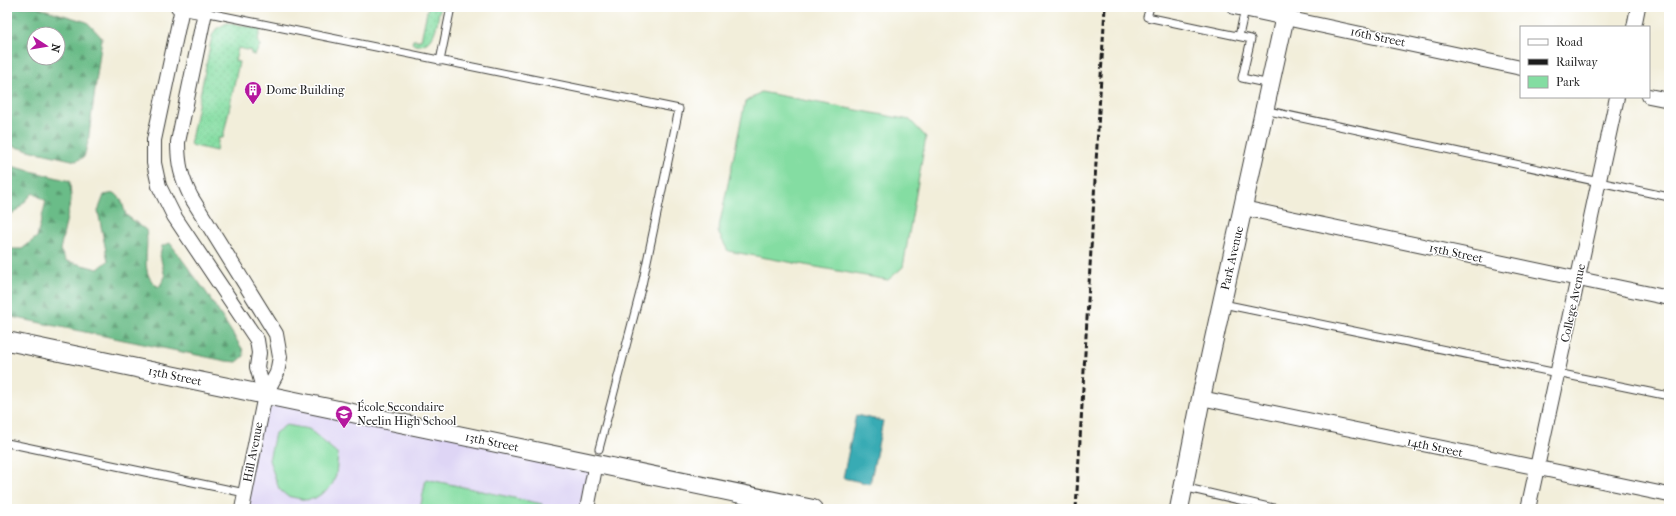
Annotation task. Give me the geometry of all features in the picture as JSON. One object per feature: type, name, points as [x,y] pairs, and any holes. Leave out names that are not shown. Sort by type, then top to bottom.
[{"type":"street","points":[[181,7],[204,10],[178,142],[178,160],[182,180],[190,197],[276,334],[280,357],[277,373],[265,395],[257,367],[259,353],[257,340],[174,216],[159,186],[154,164],[154,140],[181,7]]},
{"type":"street","points":[[1634,26],[1638,7]]},
{"type":"street","name":"16th Street","points":[[1240,8],[1286,12],[1520,68]]},
{"type":"street","name":"Park Avenue","points":[[1178,509],[1286,12]]},
{"type":"street","points":[[1650,96],[1669,100]]},
{"type":"street","name":"College Avenue","points":[[1528,509],[1617,98]]},
{"type":"street","name":"15th Street","points":[[1243,208],[1669,298]]},
{"type":"street","name":"13th Street","points":[[7,340],[265,395],[598,456],[813,509]]},
{"type":"street","name":"Hill Avenue","points":[[242,509],[265,395]]},
{"type":"street","name":"14th Street","points":[[1201,398],[1669,495]]},
{"type":"street","points":[[587,509],[598,456]]},
{"type":"lane","points":[[440,61],[451,7]]},
{"type":"lane","points":[[1150,7],[1148,17],[1251,39],[1242,78],[1270,84]]},
{"type":"lane","points":[[1239,36],[1240,8]]},
{"type":"lane","points":[[204,10],[440,61],[679,109],[642,285],[598,456]]},
{"type":"lane","points":[[1264,110],[1669,197]]},
{"type":"lane","points":[[1222,304],[1669,396]]},
{"type":"lane","points":[[7,443],[245,493]]},
{"type":"lane","points":[[1183,487],[1278,509]]},
{"type":"shaded area","name":"École Secondaire Neelin High School","points":[[265,395],[596,463],[587,509],[240,509]]},
{"type":"green space","points":[[7,7],[36,7],[87,22],[102,38],[88,142],[84,157],[76,161],[7,145]]},
{"type":"green space","points":[[428,7],[440,7],[435,30],[430,40],[426,43],[415,45],[412,43],[413,40],[421,40]]},
{"type":"green space","points":[[227,23],[261,29],[258,39],[260,46],[255,55],[251,54],[251,51],[238,48],[235,61],[239,62],[223,138],[219,138],[216,151],[190,145],[212,36],[216,29]]},
{"type":"green space","points":[[761,92],[910,120],[926,137],[903,267],[888,280],[728,251],[718,232],[745,102]]},
{"type":"green space","points":[[7,165],[70,181],[71,199],[60,250],[66,261],[98,269],[108,261],[98,211],[104,195],[115,193],[121,199],[126,215],[146,230],[146,262],[149,276],[153,282],[159,287],[165,277],[160,255],[162,246],[170,243],[206,292],[243,350],[244,356],[237,362],[226,361],[7,316],[7,249],[22,249],[37,237],[46,201],[33,193],[14,213],[7,213]]},
{"type":"green space","points":[[286,425],[309,429],[338,454],[336,475],[333,483],[328,490],[315,498],[306,500],[287,496],[279,489],[269,460],[275,433]]},
{"type":"green space","points":[[426,479],[542,504],[541,509],[420,509]]},
{"type":"water","points":[[856,415],[883,421],[870,484],[843,478]]},
{"type":"railway","points":[[1076,509],[1105,7]]},
{"type":"place","name":"Dome Building","points":[[253,105]]},
{"type":"place","name":"École Secondaire Neelin High School","points":[[344,429]]}]
